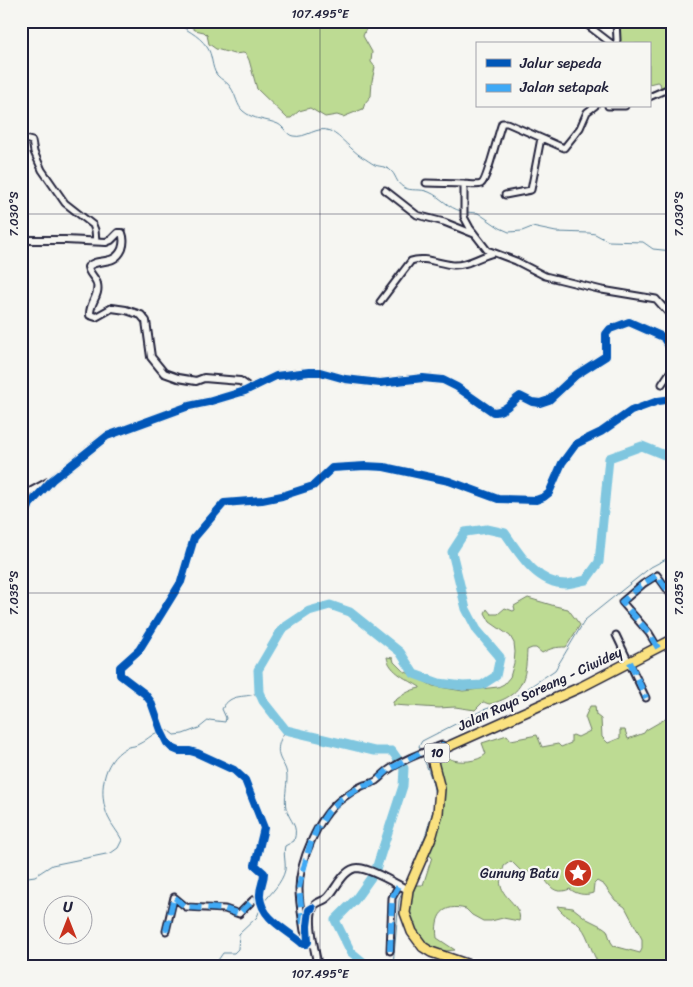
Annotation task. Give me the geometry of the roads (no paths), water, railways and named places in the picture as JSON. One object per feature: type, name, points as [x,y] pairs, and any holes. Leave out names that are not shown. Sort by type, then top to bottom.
[{"type":"highway","name":"Jalan Raya Soreang - Ciwidey","points":[[445,748],[583,686],[672,640]]},
{"type":"highway","name":"10","points":[[445,748],[438,753],[433,762],[440,789],[437,819],[432,836],[404,888],[405,907],[407,920],[418,942],[423,947],[431,952],[472,966]]},
{"type":"street","points":[[582,21],[609,42]]},
{"type":"street","points":[[616,21],[616,42]]},
{"type":"street","points":[[650,97],[672,87]]},
{"type":"street","points":[[426,183],[479,184],[483,182],[502,124],[507,123],[564,148],[584,122],[587,112],[592,108]]},
{"type":"street","points":[[21,138],[32,141],[34,152],[42,170],[67,206],[93,225],[96,241]]},
{"type":"street","points":[[505,195],[531,190],[541,138]]},
{"type":"street","points":[[464,184],[464,217],[474,234],[487,250],[516,261],[545,276],[654,298],[658,300],[672,317]]},
{"type":"street","points":[[385,190],[417,215],[444,222],[474,234]]},
{"type":"street","points":[[21,240],[108,242],[119,232],[124,235],[122,248],[116,258],[91,264],[88,267],[98,284],[96,297],[90,305],[90,315],[96,317],[112,308],[141,315],[146,321],[151,357],[164,373],[196,381],[204,378],[235,380],[244,383],[250,388]]},
{"type":"street","points":[[380,302],[411,261],[418,259],[454,265],[466,264],[494,253]]},
{"type":"street","points":[[21,526],[30,504],[52,480],[107,436],[189,406],[245,391],[276,376],[309,372],[380,383],[423,378],[443,380],[457,386],[493,412],[498,412],[520,396],[532,402],[540,403],[548,400],[576,375],[606,356],[606,334],[610,329],[619,325],[630,322],[653,332],[663,337],[672,351]]},
{"type":"street","points":[[662,384],[672,369]]},
{"type":"street","points":[[306,944],[302,944],[271,919],[260,899],[260,888],[264,872],[255,865],[264,828],[245,780],[234,770],[197,753],[175,750],[168,745],[152,702],[145,694],[120,675],[119,668],[139,650],[181,582],[194,538],[223,504],[262,500],[305,489],[319,481],[332,468],[384,467],[449,481],[498,499],[536,500],[549,493],[562,463],[576,444],[601,432],[631,411],[672,398]]},
{"type":"street","points":[[21,494],[27,493],[52,480]]},
{"type":"street","points":[[658,648],[649,633],[622,602],[643,584],[658,575],[672,596]]},
{"type":"street","points":[[616,635],[646,698]]},
{"type":"street","points":[[306,944],[299,888],[304,865],[317,829],[331,808],[362,786],[376,781],[388,770],[422,752],[442,745],[445,748]]},
{"type":"street","points":[[306,944],[308,942],[307,918],[309,910],[316,903],[329,897],[350,871],[355,868],[368,871],[404,888],[392,898],[390,951]]},
{"type":"street","points":[[166,931],[174,897],[186,907],[224,909],[238,914],[253,900],[260,899]]},
{"type":"street","points":[[312,908],[312,926],[318,966]]},
{"type":"waterway","points":[[174,21],[196,35],[207,47],[215,72],[230,86],[239,106],[247,114],[278,124],[293,136],[302,136],[321,130],[330,131],[362,157],[375,165],[390,170],[403,187],[429,192],[461,211]]},
{"type":"waterway","points":[[465,212],[478,213],[509,232],[522,231],[532,227],[556,232],[589,233],[608,241],[643,242],[653,249],[672,251]]},
{"type":"waterway","points":[[368,966],[351,952],[335,920],[355,900],[375,872],[403,786],[404,768],[392,751],[374,751],[286,730],[263,701],[259,692],[258,670],[282,629],[309,611],[330,605],[350,612],[400,652],[414,674],[439,683],[463,686],[482,685],[496,676],[500,657],[477,630],[466,609],[452,552],[465,532],[487,529],[505,533],[530,567],[546,579],[556,583],[571,584],[586,580],[599,562],[609,458],[642,446],[672,458]]},
{"type":"waterway","points":[[421,751],[419,746],[422,741],[483,710],[507,702],[555,670],[585,620],[651,567],[672,556]]},
{"type":"waterway","points":[[163,730],[169,731],[174,735],[183,734],[199,728],[209,720],[225,722],[226,718],[222,709],[226,703],[234,698],[249,696],[259,692]]},
{"type":"waterway","points":[[263,903],[281,879],[285,870],[285,846],[294,841],[295,835],[295,827],[285,804],[287,773],[278,750],[281,738],[286,730]]},
{"type":"waterway","points":[[21,878],[35,876],[52,865],[111,853],[118,848],[122,840],[108,817],[103,798],[104,779],[107,769],[118,754],[127,747],[136,746],[160,731]]},
{"type":"waterway","points":[[422,755],[432,781],[435,798]]},
{"type":"waterway","points":[[408,878],[426,834],[434,807]]},
{"type":"waterway","points":[[393,966],[399,900],[403,891]]},
{"type":"waterway","points":[[214,966],[223,953],[234,953],[238,949],[239,934],[257,917],[261,907]]},
{"type":"place","name":"Gunung Batu","points":[[578,873]]}]
